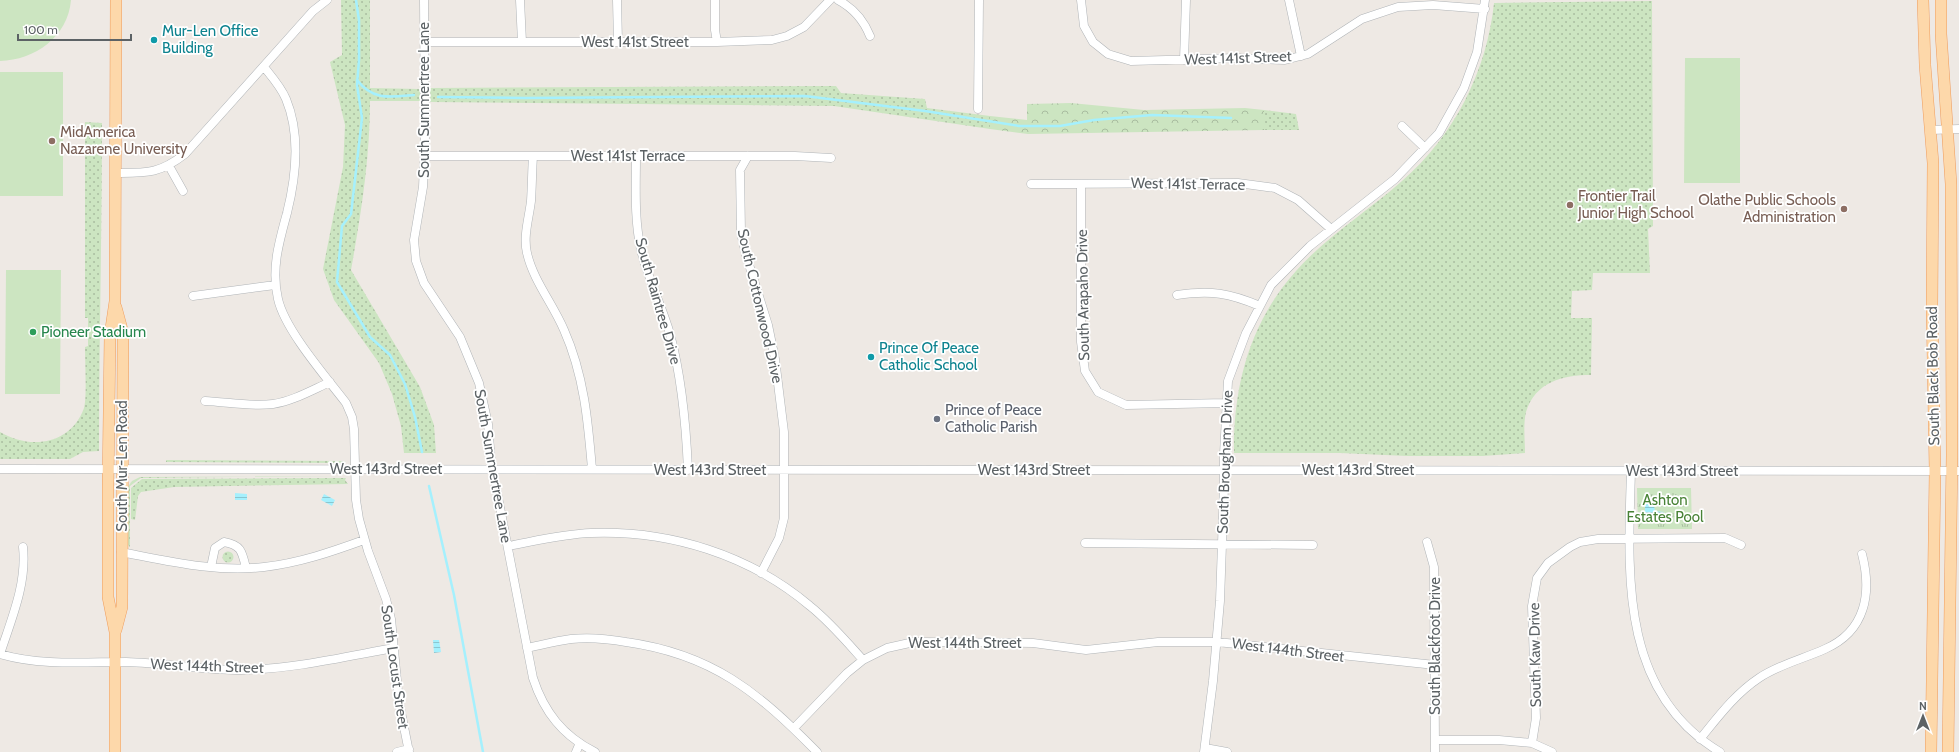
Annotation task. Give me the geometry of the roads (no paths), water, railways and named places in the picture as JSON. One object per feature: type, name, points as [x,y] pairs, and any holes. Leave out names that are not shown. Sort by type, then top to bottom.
[{"type":"main road","name":"South Mur-Len Road","points":[[115,752],[115,632],[108,597],[108,468],[110,335],[115,301],[116,0]]},
{"type":"main road","name":"South Black Bob Road","points":[[1923,0],[1925,65],[1933,163],[1932,306],[1935,471],[1931,752]]},
{"type":"main road","name":"South Black Bob Road","points":[[1941,0],[1941,34],[1954,129],[1951,184],[1955,471],[1948,752]]},
{"type":"main road","name":"South Mur-Len Road","points":[[115,301],[123,332],[122,607],[115,632]]},
{"type":"street","points":[[116,173],[151,172],[169,166],[185,154],[313,11],[327,0]]},
{"type":"street","name":"South Summertree Lane","points":[[424,0],[425,156],[423,187],[414,240],[416,261],[424,283],[460,337],[477,377],[485,404],[493,470],[526,648],[533,678],[546,710],[557,725],[578,748],[595,752]]},
{"type":"street","points":[[520,0],[522,42]]},
{"type":"street","points":[[617,0],[618,42]]},
{"type":"street","points":[[715,0],[715,30],[717,42]]},
{"type":"street","name":"West 141st Street","points":[[425,42],[717,42],[772,40],[787,36],[809,23],[830,0]]},
{"type":"street","points":[[838,0],[844,3],[860,19],[870,36]]},
{"type":"street","points":[[978,109],[979,0]]},
{"type":"street","name":"West 141st Street","points":[[1081,0],[1084,26],[1093,42],[1108,54],[1131,61],[1237,58],[1285,60],[1308,54],[1362,19],[1398,7],[1433,5],[1485,9]]},
{"type":"street","points":[[1184,60],[1186,0]]},
{"type":"street","points":[[1289,0],[1301,56]]},
{"type":"street","name":"South Brougham Drive","points":[[1205,750],[1217,642],[1223,545],[1226,403],[1228,381],[1246,333],[1271,285],[1310,246],[1395,179],[1438,133],[1464,88],[1477,52],[1485,9],[1485,0]]},
{"type":"street","name":"South Locust Street","points":[[264,67],[286,99],[290,113],[295,148],[294,185],[275,263],[275,285],[278,299],[286,321],[346,403],[352,417],[354,429],[356,500],[364,540],[386,599],[391,618],[399,702],[409,750]]},
{"type":"street","points":[[1402,126],[1424,148]]},
{"type":"street","points":[[1931,130],[1954,129]]},
{"type":"street","name":"West 141st Terrace","points":[[425,156],[748,156],[831,158]]},
{"type":"street","points":[[533,156],[531,201],[526,233],[527,253],[533,271],[564,329],[574,354],[586,408],[592,470]]},
{"type":"street","name":"South Raintree Drive","points":[[636,156],[637,229],[645,263],[661,307],[677,361],[684,404],[688,470]]},
{"type":"street","name":"South Cottonwood Drive","points":[[748,156],[740,170],[741,233],[746,255],[768,325],[775,359],[784,432],[784,518],[782,531],[761,573]]},
{"type":"street","points":[[169,166],[183,191]]},
{"type":"street","name":"West 141st Terrace","points":[[1031,184],[1238,183],[1275,188],[1298,200],[1331,229]]},
{"type":"street","name":"South Arapaho Drive","points":[[1081,184],[1081,342],[1085,371],[1098,392],[1126,405],[1226,403]]},
{"type":"street","points":[[194,296],[275,285]]},
{"type":"street","points":[[1177,295],[1201,292],[1218,292],[1236,295],[1260,306]]},
{"type":"street","points":[[205,401],[259,405],[273,404],[330,382]]},
{"type":"street","name":"West 143rd Street","points":[[0,469],[1955,471]]},
{"type":"street","points":[[1631,471],[1630,538],[1632,601],[1634,623],[1646,664],[1670,708],[1700,739],[1720,752]]},
{"type":"street","points":[[508,546],[590,533],[644,535],[668,538],[712,550],[761,573],[787,588],[810,605],[838,632],[863,660]]},
{"type":"street","name":"South Kaw Drive","points":[[1532,743],[1536,718],[1532,606],[1537,578],[1548,563],[1570,547],[1580,542],[1630,538],[1725,538],[1742,545]]},
{"type":"street","points":[[121,552],[210,567],[246,568],[294,562],[322,556],[364,540]]},
{"type":"street","points":[[210,567],[215,548],[224,542],[235,544],[242,552],[246,568]]},
{"type":"street","name":"South Blackfoot Drive","points":[[1427,542],[1434,567],[1435,752]]},
{"type":"street","points":[[1085,543],[1313,545]]},
{"type":"street","points":[[0,654],[22,584],[24,570],[23,547]]},
{"type":"street","points":[[1700,739],[1731,702],[1758,678],[1784,664],[1833,645],[1849,632],[1861,614],[1866,600],[1867,581],[1862,554]]},
{"type":"street","points":[[526,648],[581,639],[618,640],[668,650],[698,661],[738,682],[762,699],[794,728],[817,752]]},
{"type":"street","name":"West 144th Street","points":[[794,728],[847,673],[863,660],[887,648],[914,642],[1033,643],[1086,650],[1158,642],[1217,642],[1341,656],[1435,664]]},
{"type":"street","name":"West 144th Street","points":[[0,654],[17,659],[45,662],[115,662],[203,668],[266,669],[298,665],[394,648]]},
{"type":"street","points":[[1435,740],[1498,740],[1532,743],[1552,752]]},
{"type":"street","points":[[397,752],[409,750]]},
{"type":"street","points":[[1205,750],[1227,752]]},
{"type":"water","points":[[235,493],[247,494],[247,500],[235,500]]},
{"type":"water","points":[[324,494],[335,500],[332,506],[321,500]]},
{"type":"water","points":[[1653,500],[1655,511],[1664,512],[1664,519],[1651,519],[1651,516],[1648,516],[1647,513],[1645,513],[1645,501]]},
{"type":"water","points":[[433,640],[439,640],[441,652],[434,653]]},
{"type":"waterway","points":[[356,0],[359,20],[359,60],[357,85],[362,118],[351,214],[342,226],[337,282],[370,337],[390,355],[405,384],[415,417],[422,452]]},
{"type":"waterway","points":[[357,80],[363,87],[376,95],[390,97],[414,95]]},
{"type":"waterway","points":[[438,97],[524,98],[805,96],[925,111],[1019,126],[1060,126],[1094,120],[1152,115],[1231,118]]},
{"type":"waterway","points":[[429,486],[454,595],[483,752]]},
{"type":"place","name":"Mur-Len Office Building","points":[[154,40]]},
{"type":"place","name":"MidAmerica Nazarene University","points":[[52,141]]},
{"type":"place","name":"Frontier Trail Junior High School","points":[[1570,205]]},
{"type":"place","name":"Olathe Public Schools Administration","points":[[1844,209]]},
{"type":"place","name":"Pioneer Stadium","points":[[33,332]]},
{"type":"place","name":"Prince Of Peace Catholic School","points":[[871,357]]},
{"type":"place","name":"Prince of Peace Catholic Parish","points":[[937,419]]},
{"type":"park label","name":"Ashton Estates Pool","points":[[1665,508]]}]
